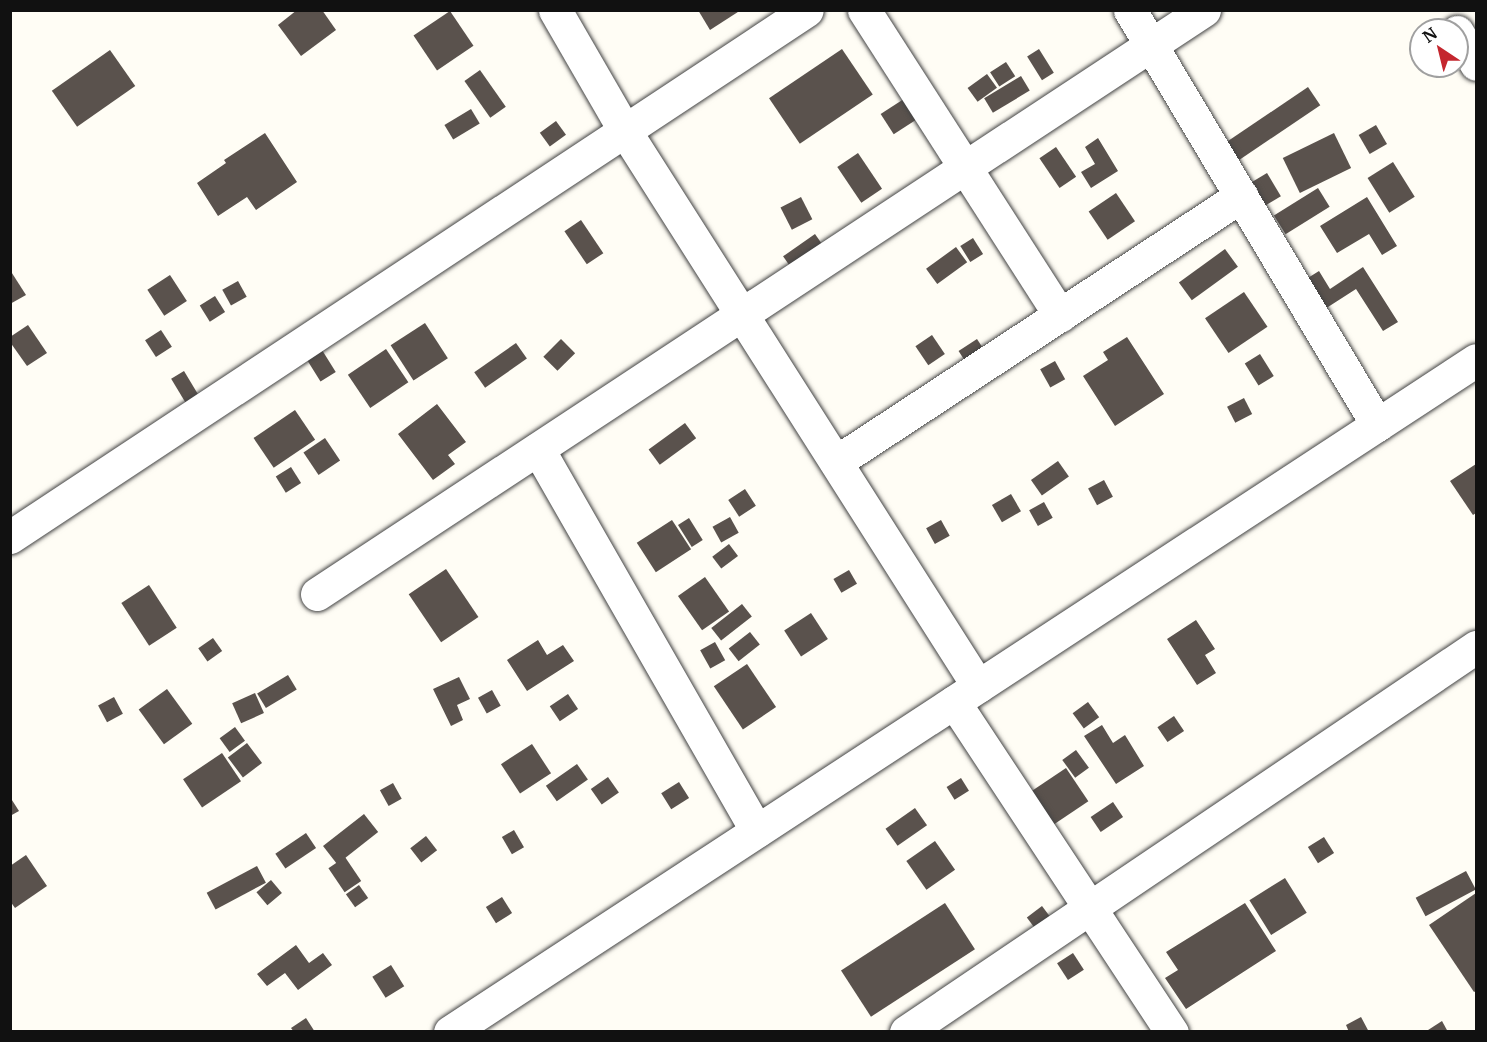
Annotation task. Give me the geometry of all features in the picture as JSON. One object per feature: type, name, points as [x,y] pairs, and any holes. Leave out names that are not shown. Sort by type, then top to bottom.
[{"type":"street","points":[[555,10],[625,131],[836,462],[966,694],[1090,907],[1172,1032]]},
{"type":"street","points":[[10,537],[807,10]]},
{"type":"street","points":[[864,10],[1060,315]]},
{"type":"street","points":[[1130,10],[1377,425]]},
{"type":"street","points":[[317,594],[1204,10]]},
{"type":"street","points":[[836,462],[1241,196]]},
{"type":"street","points":[[450,1032],[1476,360]]},
{"type":"street","points":[[538,449],[756,831]]},
{"type":"street","points":[[906,1032],[1476,647]]},
{"type":"building","points":[[297,10],[322,10],[336,30],[301,56],[278,25]]},
{"type":"building","points":[[698,10],[741,10],[710,30]]},
{"type":"building","points":[[450,11],[473,46],[437,70],[414,36]]},
{"type":"building","points":[[842,49],[873,95],[800,144],[769,98]]},
{"type":"building","points":[[1039,49],[1054,73],[1042,80],[1027,56]]},
{"type":"building","points":[[110,50],[135,86],[77,127],[52,91]]},
{"type":"building","points":[[1006,62],[1015,76],[999,87],[990,72]]},
{"type":"building","points":[[480,70],[506,107],[490,118],[464,81]]},
{"type":"building","points":[[987,74],[997,88],[978,102],[968,88]]},
{"type":"building","points":[[1021,76],[1030,91],[993,113],[984,98]]},
{"type":"building","points":[[1308,87],[1320,105],[1227,168],[1214,150]]},
{"type":"building","points":[[910,95],[923,115],[894,134],[881,114]]},
{"type":"building","points":[[471,109],[480,124],[453,140],[444,125]]},
{"type":"building","points":[[556,121],[566,135],[550,147],[540,133]]},
{"type":"building","points":[[1376,125],[1387,144],[1370,154],[1359,135]]},
{"type":"building","points":[[265,133],[297,182],[256,210],[247,197],[218,216],[197,183],[226,163],[224,160]]},
{"type":"building","points":[[1334,133],[1351,168],[1300,193],[1283,158]]},
{"type":"building","points":[[1098,138],[1118,171],[1091,188],[1081,172],[1095,164],[1085,147]]},
{"type":"building","points":[[1056,147],[1076,177],[1060,188],[1039,158]]},
{"type":"building","points":[[858,153],[882,189],[861,203],[837,167]]},
{"type":"building","points":[[1393,162],[1415,197],[1389,213],[1368,178]]},
{"type":"building","points":[[1267,173],[1281,196],[1265,206],[1251,183]]},
{"type":"building","points":[[1318,188],[1330,207],[1286,234],[1274,216]]},
{"type":"building","points":[[1116,193],[1135,221],[1108,240],[1089,211]]},
{"type":"building","points":[[801,197],[812,219],[792,230],[781,207]]},
{"type":"building","points":[[1367,197],[1397,246],[1382,255],[1369,234],[1337,253],[1320,226]]},
{"type":"building","points":[[581,220],[603,253],[587,264],[564,231]]},
{"type":"building","points":[[815,234],[827,251],[795,274],[783,256]]},
{"type":"building","points":[[973,238],[983,254],[970,262],[960,246]]},
{"type":"building","points":[[956,247],[967,262],[937,284],[926,269]]},
{"type":"building","points":[[1225,249],[1238,267],[1192,300],[1179,283]]},
{"type":"building","points":[[1363,267],[1398,322],[1383,331],[1356,289],[1314,316],[1295,286],[1319,271],[1330,289]]},
{"type":"building","points":[[10,270],[26,295],[10,304]]},
{"type":"building","points":[[170,275],[187,301],[164,316],[147,290]]},
{"type":"building","points":[[238,281],[247,297],[231,305],[222,290]]},
{"type":"building","points":[[1244,292],[1267,327],[1229,353],[1205,318]]},
{"type":"building","points":[[215,296],[225,312],[210,322],[200,306]]},
{"type":"building","points":[[425,323],[448,358],[413,381],[391,345]]},
{"type":"building","points":[[28,325],[47,353],[27,366],[10,342],[10,337]]},
{"type":"building","points":[[161,330],[172,347],[156,357],[145,340]]},
{"type":"building","points":[[932,335],[945,354],[928,365],[915,346]]},
{"type":"building","points":[[1127,337],[1164,394],[1115,426],[1083,376],[1108,360],[1103,352]]},
{"type":"building","points":[[561,339],[575,353],[557,371],[543,357]]},
{"type":"building","points":[[977,339],[986,353],[968,365],[959,351]]},
{"type":"building","points":[[516,343],[527,359],[485,388],[474,372]]},
{"type":"building","points":[[386,349],[408,382],[370,408],[348,375]]},
{"type":"building","points":[[322,350],[336,372],[321,382],[307,360]]},
{"type":"building","points":[[1260,354],[1274,376],[1259,386],[1245,364]]},
{"type":"building","points":[[1055,361],[1065,379],[1050,388],[1040,369]]},
{"type":"building","points":[[184,371],[200,398],[187,405],[171,379]]},
{"type":"building","points":[[1244,398],[1252,414],[1235,423],[1227,407]]},
{"type":"building","points":[[437,404],[466,442],[448,455],[455,464],[433,480],[398,434]]},
{"type":"building","points":[[295,410],[315,440],[274,468],[254,438]]},
{"type":"building","points":[[685,423],[696,438],[660,465],[649,449]]},
{"type":"building","points":[[325,438],[340,460],[319,475],[303,453]]},
{"type":"building","points":[[1058,461],[1069,477],[1042,495],[1031,480]]},
{"type":"building","points":[[1476,464],[1476,513],[1473,515],[1450,481]]},
{"type":"building","points":[[291,467],[301,483],[286,493],[276,477]]},
{"type":"building","points":[[1104,480],[1113,497],[1097,505],[1088,488]]},
{"type":"building","points":[[745,489],[756,506],[739,517],[728,500]]},
{"type":"building","points":[[1011,494],[1021,511],[1002,522],[992,505]]},
{"type":"building","points":[[1044,502],[1053,518],[1038,526],[1029,510]]},
{"type":"building","points":[[730,517],[739,533],[721,542],[713,527]]},
{"type":"building","points":[[689,518],[703,540],[692,547],[678,525]]},
{"type":"building","points":[[672,520],[691,549],[656,572],[637,543]]},
{"type":"building","points":[[941,520],[950,536],[935,544],[926,528]]},
{"type":"building","points":[[729,544],[738,556],[721,569],[712,557]]},
{"type":"building","points":[[446,569],[478,617],[441,642],[409,594]]},
{"type":"building","points":[[849,570],[857,584],[841,593],[833,579]]},
{"type":"building","points":[[705,577],[729,611],[702,630],[678,596]]},
{"type":"building","points":[[149,585],[177,628],[149,646],[121,603]]},
{"type":"building","points":[[742,604],[752,617],[721,641],[711,628]]},
{"type":"building","points":[[811,613],[828,639],[801,656],[784,630]]},
{"type":"building","points":[[1196,620],[1215,649],[1205,655],[1216,673],[1197,685],[1167,639]]},
{"type":"building","points":[[750,632],[760,645],[739,661],[729,649]]},
{"type":"building","points":[[213,638],[222,651],[207,661],[198,648]]},
{"type":"building","points":[[538,640],[547,655],[563,645],[574,661],[527,691],[507,660]]},
{"type":"building","points":[[715,642],[725,660],[710,669],[700,650]]},
{"type":"building","points":[[747,664],[776,707],[743,729],[714,686]]},
{"type":"building","points":[[288,675],[297,690],[266,708],[257,694]]},
{"type":"building","points":[[459,677],[470,699],[457,705],[463,720],[451,726],[433,689]]},
{"type":"building","points":[[167,689],[192,724],[164,744],[139,710]]},
{"type":"building","points":[[492,690],[501,706],[487,714],[478,698]]},
{"type":"building","points":[[255,693],[264,713],[241,723],[232,703]]},
{"type":"building","points":[[568,694],[578,709],[560,721],[550,706]]},
{"type":"building","points":[[114,697],[123,714],[107,722],[98,705]]},
{"type":"building","points":[[1088,702],[1099,717],[1084,729],[1073,713]]},
{"type":"building","points":[[1174,716],[1184,731],[1167,742],[1157,727]]},
{"type":"building","points":[[1102,725],[1113,743],[1125,735],[1144,766],[1116,784],[1084,736]]},
{"type":"building","points":[[235,727],[245,741],[230,752],[220,738]]},
{"type":"building","points":[[247,743],[262,763],[243,777],[228,757]]},
{"type":"building","points":[[532,744],[551,773],[520,794],[501,764]]},
{"type":"building","points":[[1076,750],[1089,768],[1075,778],[1062,760]]},
{"type":"building","points":[[222,753],[241,781],[202,807],[183,779]]},
{"type":"building","points":[[577,764],[588,780],[557,801],[546,786]]},
{"type":"building","points":[[1066,768],[1088,801],[1052,826],[1030,793]]},
{"type":"building","points":[[608,777],[619,793],[602,805],[591,789]]},
{"type":"building","points":[[961,778],[969,791],[955,800],[947,787]]},
{"type":"building","points":[[679,782],[689,798],[671,809],[661,793]]},
{"type":"building","points":[[393,783],[402,799],[389,806],[380,790]]},
{"type":"building","points":[[10,797],[19,811],[10,816]]},
{"type":"building","points":[[1113,802],[1123,817],[1101,832],[1091,817]]},
{"type":"building","points":[[915,808],[927,825],[898,846],[886,829]]},
{"type":"building","points":[[364,814],[378,832],[337,864],[323,846]]},
{"type":"building","points":[[514,830],[524,847],[512,854],[502,837]]},
{"type":"building","points":[[306,833],[316,848],[285,869],[275,854]]},
{"type":"building","points":[[426,836],[437,850],[421,862],[410,848]]},
{"type":"building","points":[[1324,837],[1334,853],[1318,863],[1308,847]]},
{"type":"building","points":[[935,841],[955,870],[926,890],[906,861]]},
{"type":"building","points":[[26,855],[47,886],[15,908],[10,901],[10,866]]},
{"type":"building","points":[[345,857],[361,881],[345,892],[328,868]]},
{"type":"building","points":[[257,866],[266,883],[216,910],[207,893]]},
{"type":"building","points":[[1466,871],[1476,890],[1426,916],[1416,898]]},
{"type":"building","points":[[1285,878],[1307,913],[1271,935],[1249,900]]},
{"type":"building","points":[[271,880],[282,893],[267,905],[256,892]]},
{"type":"building","points":[[359,885],[368,898],[355,907],[346,894]]},
{"type":"building","points":[[1476,893],[1476,991],[1474,992],[1429,925]]},
{"type":"building","points":[[502,897],[512,913],[496,923],[486,907]]},
{"type":"building","points":[[945,903],[975,949],[871,1017],[841,971]]},
{"type":"building","points":[[1245,903],[1276,951],[1186,1009],[1165,978],[1178,970],[1166,952]]},
{"type":"building","points":[[1042,906],[1054,922],[1039,933],[1027,917]]},
{"type":"building","points":[[296,945],[309,963],[323,953],[332,965],[298,990],[285,973],[267,986],[257,974]]},
{"type":"building","points":[[1073,953],[1084,970],[1068,980],[1057,963]]},
{"type":"building","points":[[391,965],[404,986],[386,998],[372,977]]},
{"type":"building","points":[[1361,1017],[1369,1032],[1349,1032],[1346,1025]]},
{"type":"building","points":[[306,1018],[315,1032],[294,1032],[291,1028]]},
{"type":"building","points":[[1442,1021],[1448,1032],[1425,1032]]}]
